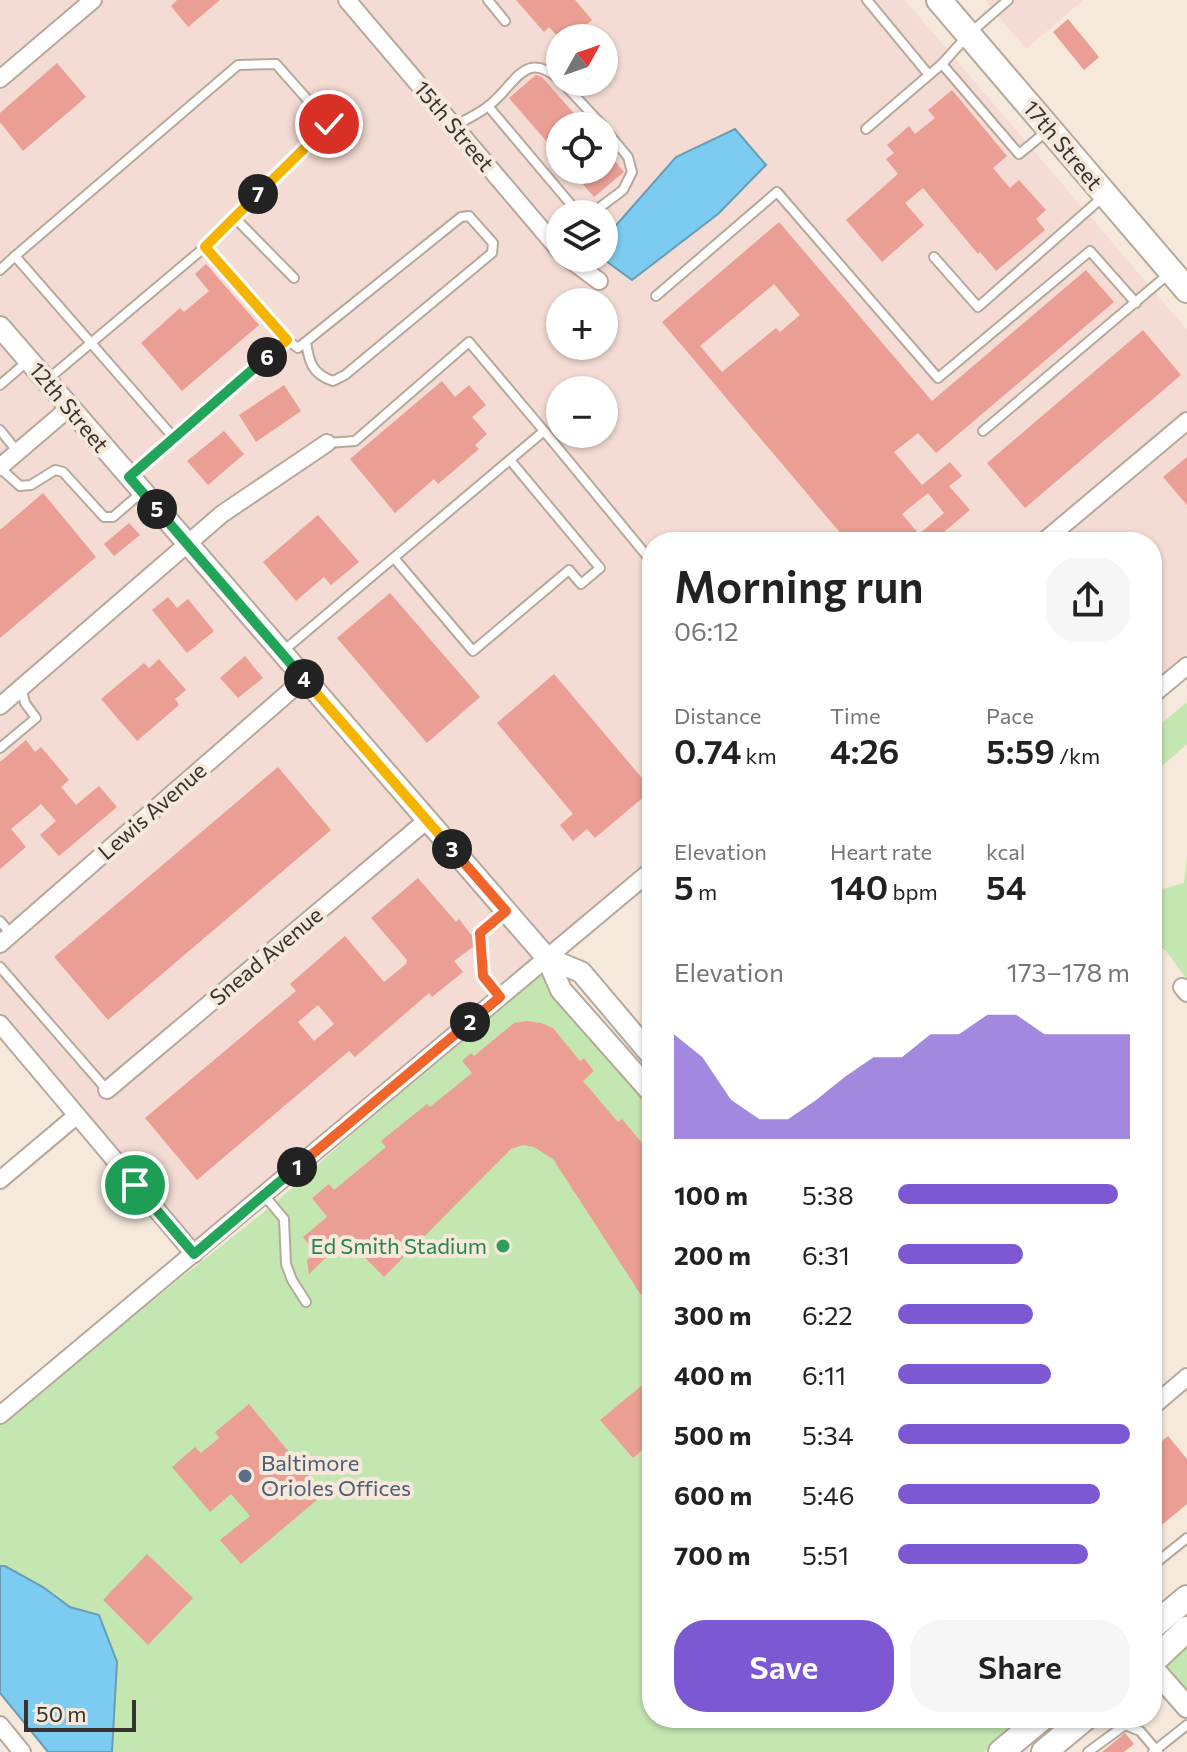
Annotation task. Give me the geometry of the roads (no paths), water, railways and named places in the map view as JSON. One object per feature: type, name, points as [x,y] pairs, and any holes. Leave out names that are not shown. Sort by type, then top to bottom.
[{"type":"main road","name":"17th Street","points":[[939,0],[1179,281]]},
{"type":"main road","points":[[1162,1619],[1187,1598]]},
{"type":"main road","points":[[1162,1654],[1187,1629]]},
{"type":"main road","points":[[1001,1752],[1030,1728]]},
{"type":"main road","points":[[1044,1752],[1073,1728]]},
{"type":"street","points":[[0,79],[93,0]]},
{"type":"street","name":"15th Street","points":[[347,0],[546,232]]},
{"type":"street","name":"15th Street","points":[[588,272],[599,281]]},
{"type":"street","name":"12th Street","points":[[0,327],[547,958],[561,990],[642,1082]]},
{"type":"street","points":[[0,467],[69,408]]},
{"type":"street","points":[[1055,532],[1187,421]]},
{"type":"street","points":[[0,706],[222,514],[327,443]]},
{"type":"street","points":[[1162,687],[1187,666]]},
{"type":"street","name":"Lewis Avenue","points":[[6,939],[304,679]]},
{"type":"street","name":"Snead Avenue","points":[[107,1090],[426,821]]},
{"type":"street","points":[[0,1415],[642,878]]},
{"type":"street","name":"12th Street","points":[[547,958],[581,972],[642,1044]]},
{"type":"street","points":[[0,1024],[194,1254]]},
{"type":"street","points":[[0,1180],[76,1116]]},
{"type":"street","points":[[1162,1398],[1187,1377]]},
{"type":"street","points":[[1162,1676],[1187,1707]]},
{"type":"street","points":[[0,1725],[22,1752]]},
{"type":"lane","points":[[488,0],[505,21]]},
{"type":"lane","points":[[867,0],[929,75]]},
{"type":"lane","points":[[866,129],[942,64],[969,34],[1008,0]]},
{"type":"lane","points":[[0,270],[238,65],[276,64],[329,124],[205,247],[46,381]]},
{"type":"lane","points":[[942,64],[1019,154],[1049,129]]},
{"type":"lane","points":[[454,126],[488,106],[512,79],[536,66],[546,69]]},
{"type":"lane","points":[[578,96],[591,112]]},
{"type":"lane","points":[[488,106],[567,200]]},
{"type":"lane","points":[[610,200],[623,190],[632,172],[628,157],[618,145]]},
{"type":"lane","points":[[656,296],[777,192],[938,378],[1090,251],[1136,303]]},
{"type":"lane","points":[[934,257],[978,307],[1105,195]]},
{"type":"lane","points":[[205,247],[287,340],[298,348],[461,217],[469,216],[493,243],[492,253],[345,375],[333,381],[321,377],[308,358],[306,342]]},
{"type":"lane","points":[[234,217],[294,278]]},
{"type":"lane","points":[[15,256],[174,438]]},
{"type":"lane","points":[[983,431],[1136,303],[1179,281]]},
{"type":"lane","points":[[0,467],[20,486],[31,485],[55,470],[63,472],[104,517],[113,517],[174,438],[287,340]]},
{"type":"lane","points":[[327,443],[355,441],[469,342],[642,550]]},
{"type":"lane","points":[[0,385],[29,360]]},
{"type":"lane","points":[[0,430],[17,451]]},
{"type":"lane","points":[[281,653],[544,431]]},
{"type":"lane","points":[[394,558],[473,651],[569,570],[581,584],[600,568],[510,460]]},
{"type":"lane","points":[[0,748],[36,718],[25,703],[21,687]]},
{"type":"lane","points":[[500,997],[483,976],[480,933],[506,911]]},
{"type":"lane","points":[[0,921],[6,939]]},
{"type":"lane","points":[[0,967],[107,1090]]},
{"type":"lane","points":[[264,1195],[284,1219],[286,1264],[306,1302]]},
{"type":"lane","points":[[1162,1558],[1187,1538]]},
{"type":"lane","points":[[1132,1728],[1140,1731],[1155,1751],[1187,1725]]},
{"type":"lane","points":[[1088,1752],[1121,1728]]},
{"type":"water","points":[[735,129],[766,165],[718,214],[632,280],[618,270],[618,223],[676,157]]},
{"type":"water","points":[[0,1566],[43,1587],[70,1607],[99,1615],[117,1662],[112,1752],[48,1752],[0,1693]]},
{"type":"place","name":"Ed Smith Stadium","points":[[503,1246]]},
{"type":"place","name":"Baltimore Orioles Offices","points":[[245,1476]]}]
